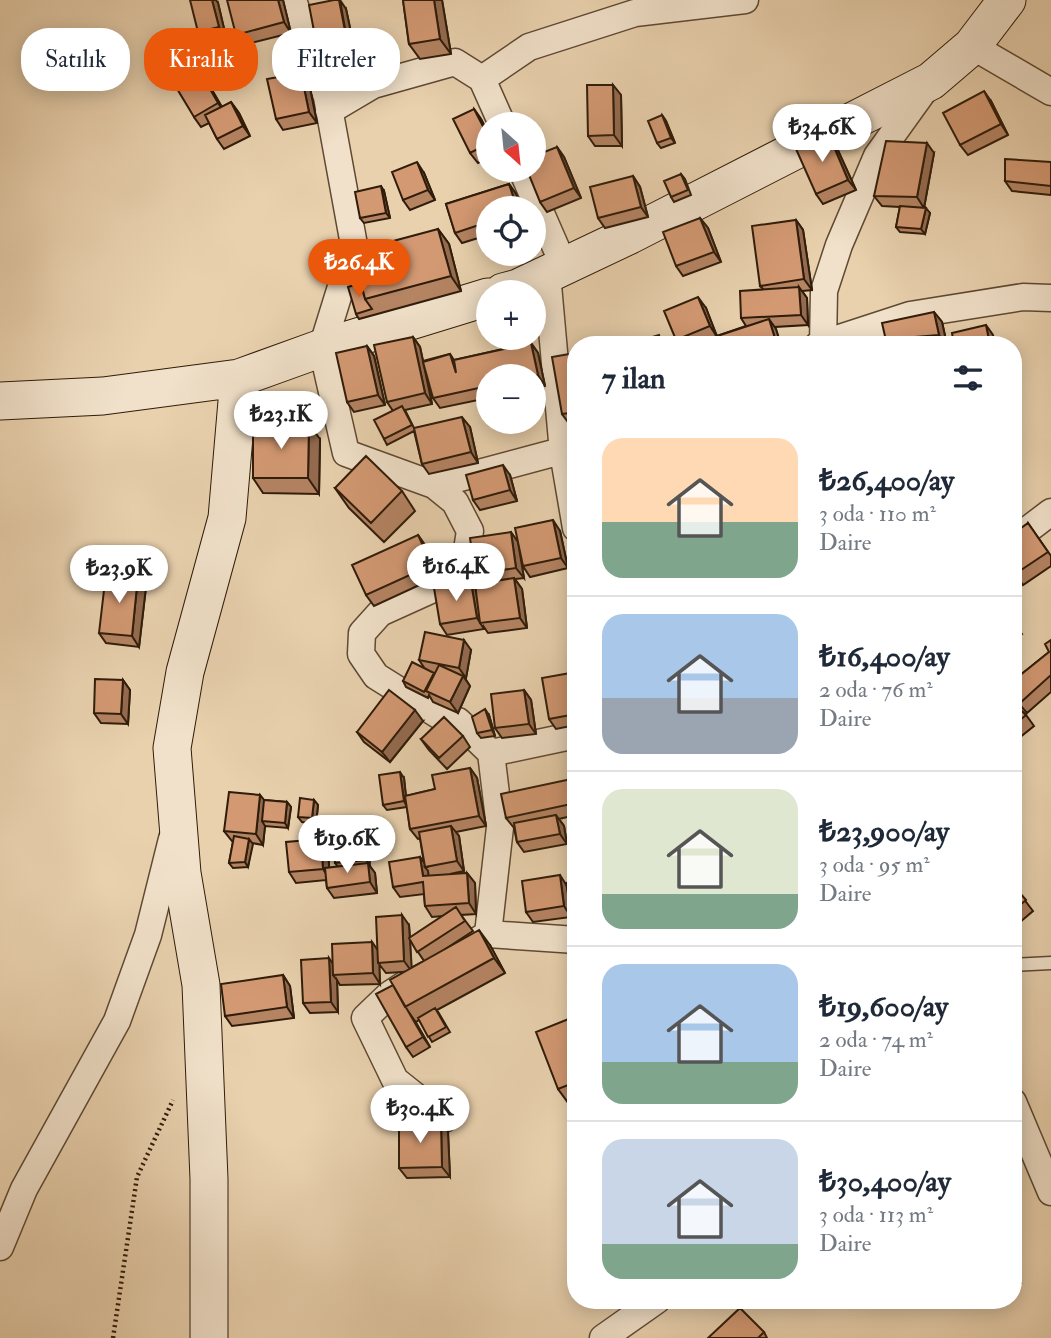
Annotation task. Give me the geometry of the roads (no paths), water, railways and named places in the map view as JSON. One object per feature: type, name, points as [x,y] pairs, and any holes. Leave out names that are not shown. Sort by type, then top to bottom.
[{"type":"main road","points":[[532,280],[630,234],[931,81],[972,46],[1007,0]]},
{"type":"main road","points":[[0,401],[103,396],[239,379],[322,348],[476,301]]},
{"type":"main road","points":[[209,1338],[209,1179],[201,985],[182,873],[172,748],[185,672],[227,518],[239,379]]},
{"type":"street","points":[[293,0],[330,111],[354,245],[322,348],[346,453],[434,485],[455,502],[470,531],[465,562],[433,589],[380,613],[362,632],[361,654],[376,676],[443,718],[458,721],[491,753],[500,827],[488,934]]},
{"type":"street","points":[[482,79],[529,47],[634,7],[745,0]]},
{"type":"street","points":[[972,46],[1051,92]]},
{"type":"street","points":[[330,111],[373,85],[455,62],[482,79],[497,112]]},
{"type":"street","points":[[822,336],[824,291],[839,245],[877,156],[931,81]]},
{"type":"street","points":[[526,182],[556,270],[567,421]]},
{"type":"street","points":[[847,336],[910,316],[1023,298],[1051,298]]},
{"type":"street","points":[[434,485],[567,450]]},
{"type":"street","points":[[1022,534],[1051,512]]},
{"type":"street","points":[[491,753],[567,737]]},
{"type":"street","points":[[0,1247],[24,1189],[117,1021],[148,935],[177,817]]},
{"type":"street","points":[[444,1119],[395,1080],[365,1018],[388,995],[488,934],[567,939]]},
{"type":"street","points":[[1022,1123],[1051,1192]]},
{"type":"street","points":[[603,1338],[644,1309]]},
{"type":"lane","points":[[1022,965],[1051,963]]}]
